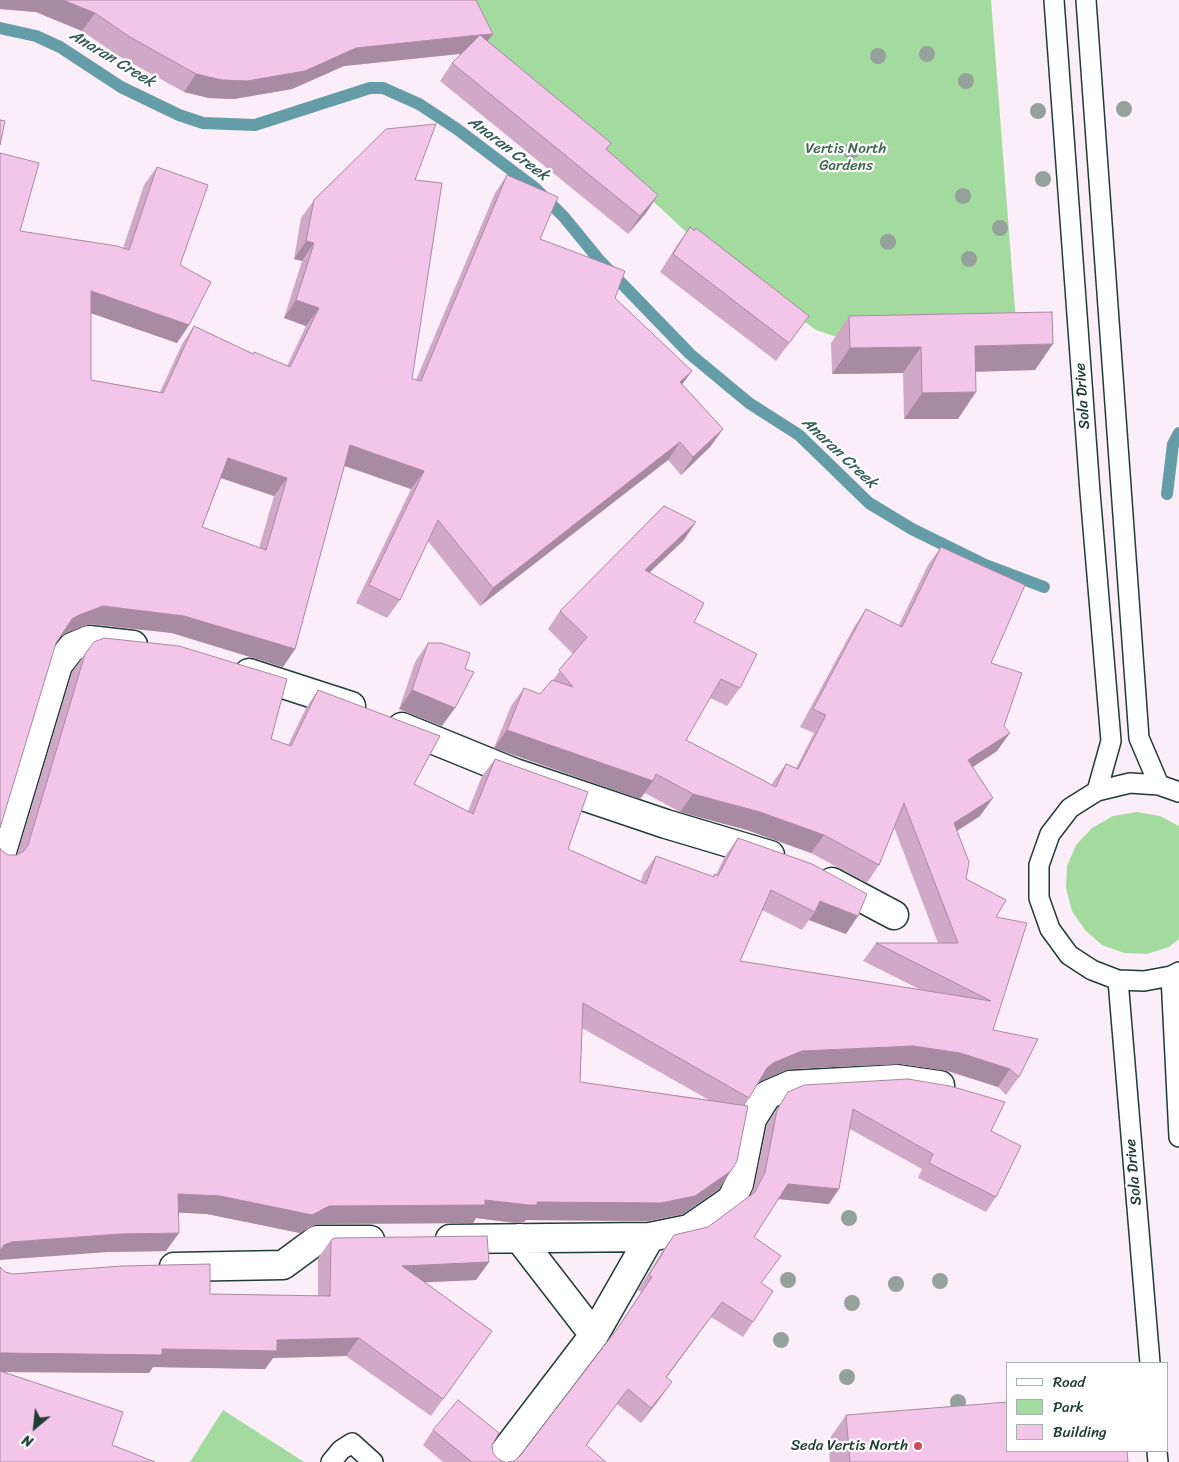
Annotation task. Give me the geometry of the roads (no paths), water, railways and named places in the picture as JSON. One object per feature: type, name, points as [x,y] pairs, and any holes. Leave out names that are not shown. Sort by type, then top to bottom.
[{"type":"street","points":[[0,858],[58,665],[72,647],[89,640],[161,648]]},
{"type":"street","points":[[225,666],[337,700],[515,773],[666,824],[743,845],[805,868],[894,915]]},
{"type":"street","points":[[423,1239],[650,1237],[688,1229],[731,1200],[740,1184],[752,1119],[768,1095],[790,1085],[898,1079],[943,1086],[966,1094]]},
{"type":"street","points":[[496,1462],[594,1336],[650,1237]]},
{"type":"street","points":[[519,1238],[594,1336]]},
{"type":"street","points":[[147,1268],[283,1265],[317,1240],[394,1240]]},
{"type":"lane","name":"Sola Drive","points":[[1054,0],[1100,626],[1111,741],[1097,791]]},
{"type":"lane","name":"Sola Drive","points":[[1086,0],[1129,624],[1139,738],[1159,785]]},
{"type":"lane","points":[[1179,792],[1159,785],[1130,783],[1097,791],[1070,808],[1050,834],[1039,865],[1039,898],[1050,929],[1070,954],[1092,970],[1118,980],[1144,981],[1175,974],[1179,1137]]},
{"type":"lane","name":"Sola Drive","points":[[1118,980],[1150,1362]]},
{"type":"lane","points":[[331,1462],[341,1450],[352,1443],[373,1462]]},
{"type":"waterway","name":"Anaran Creek","points":[[0,28],[36,36],[60,47],[121,87],[179,115],[203,123],[255,125],[370,88],[383,88],[419,104],[457,129],[535,188],[564,217],[600,261],[690,354],[749,403],[799,435],[869,503],[912,529],[983,564],[1044,587]]},
{"type":"waterway","name":"Anaran Creek","points":[[1167,494],[1173,444],[1179,433]]},
{"type":"place","name":"Seda Vertis North","points":[[918,1446]]},
{"type":"park label","name":"Vertis North Gardens","points":[[846,158]]}]
